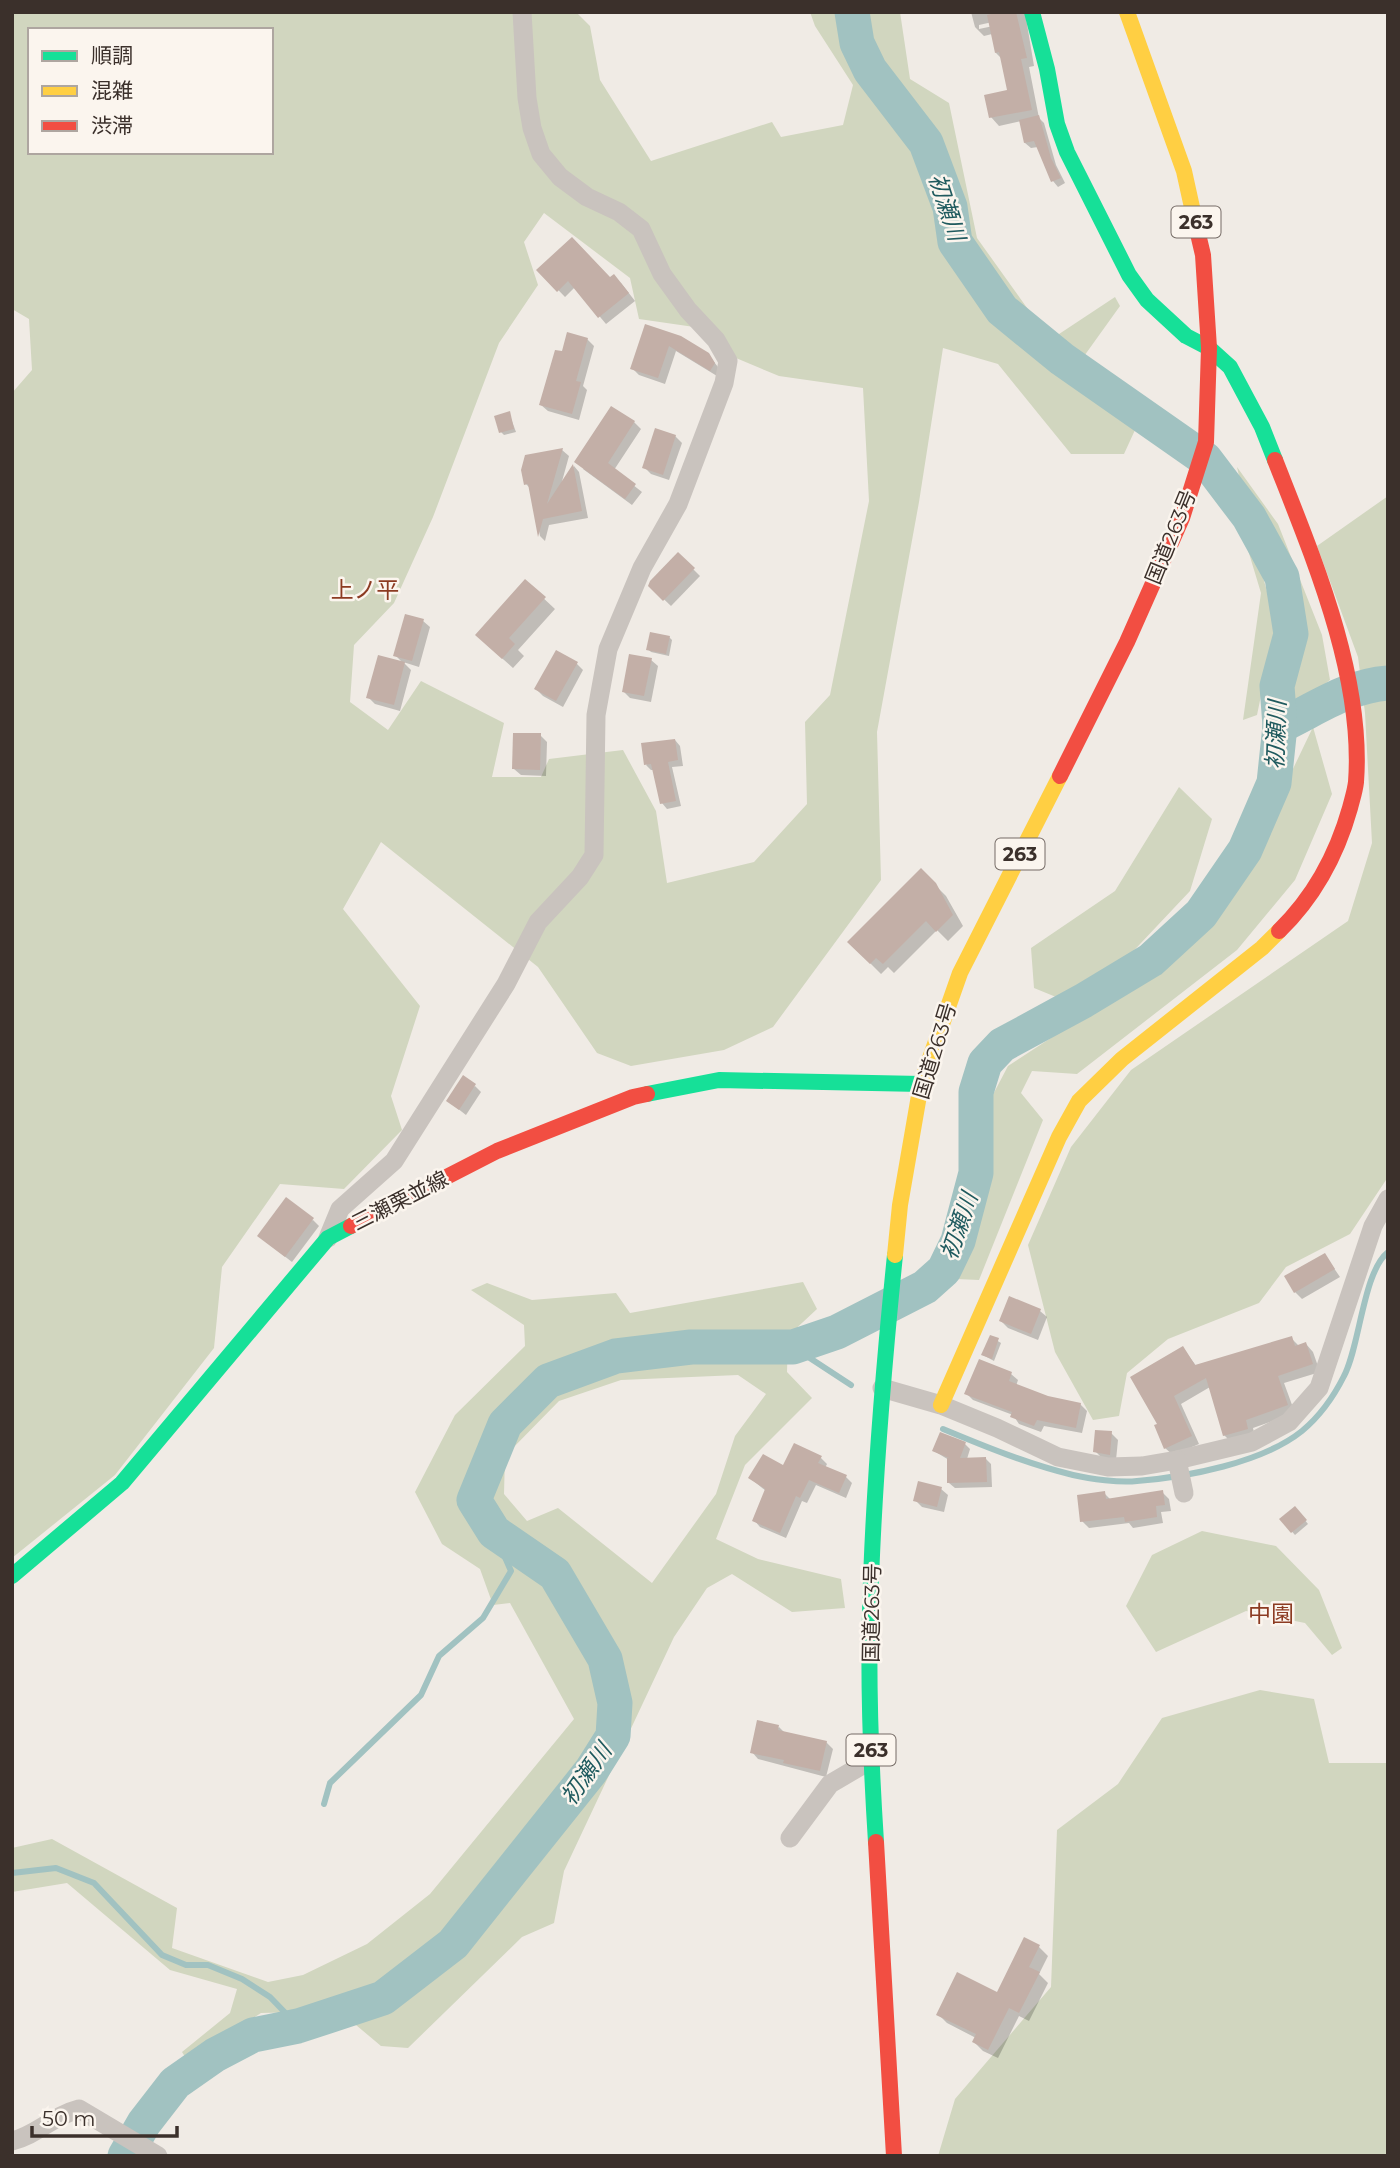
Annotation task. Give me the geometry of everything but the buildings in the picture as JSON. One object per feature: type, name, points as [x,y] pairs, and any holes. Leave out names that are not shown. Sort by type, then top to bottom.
[{"type":"main road","points":[[941,1405],[1059,1137],[1079,1101],[1122,1059],[1262,948],[1298,913],[1327,868],[1344,828],[1356,785],[1357,728],[1337,632],[1262,427],[1230,368],[1209,348],[1186,336],[1147,300],[1129,275],[1067,152],[1057,124],[1047,69],[1032,12]]},
{"type":"main road","name":"国道263号","points":[[894,2156],[871,1760],[870,1612],[882,1388],[900,1205],[921,1084],[960,973],[1127,642],[1182,518],[1206,442],[1209,348],[1203,255],[1184,171],[1127,12]]},
{"type":"main road","name":"三瀬栗並線","points":[[12,1576],[122,1483],[328,1238],[498,1151],[633,1097],[719,1080],[921,1084]]},
{"type":"street","points":[[328,1238],[340,1209],[394,1161],[506,984],[538,922],[580,877],[594,855],[596,715],[608,649],[642,568],[678,504],[724,383],[728,361],[716,340],[688,310],[662,274],[640,229],[619,212],[587,197],[560,177],[541,153],[532,128],[527,98],[522,12]]},
{"type":"street","points":[[882,1388],[941,1405],[998,1428],[1058,1457],[1108,1467],[1142,1466],[1177,1460],[1252,1442],[1289,1422],[1319,1388],[1373,1226],[1388,1199]]},
{"type":"street","points":[[1177,1460],[1184,1493]]},
{"type":"street","points":[[790,1838],[830,1784],[871,1760]]},
{"type":"street","points":[[12,2141],[23,2139],[61,2114],[79,2109],[158,2156]]},
{"type":"green space","points":[[12,12],[576,12],[590,26],[600,80],[651,161],[772,122],[781,137],[843,125],[853,85],[815,26],[810,12],[836,12],[855,63],[860,12],[900,12],[910,79],[949,103],[977,238],[1050,340],[1115,297],[1120,306],[1082,359],[1146,406],[1124,454],[1071,454],[998,364],[943,348],[919,502],[877,732],[881,880],[773,1027],[724,1050],[631,1066],[597,1053],[538,967],[381,842],[343,909],[420,1006],[391,1096],[402,1130],[344,1189],[280,1184],[222,1267],[214,1348],[115,1475],[12,1558],[12,393],[32,370],[29,319],[12,309]],"holes":[[[544,213],[630,278],[639,319],[715,330],[736,358],[779,376],[863,388],[869,501],[830,695],[805,722],[807,804],[754,862],[667,883],[656,811],[623,750],[549,759],[541,777],[492,777],[504,723],[421,681],[388,730],[350,702],[354,645],[394,603],[433,517],[499,343],[538,285],[524,242]]]},
{"type":"green space","points":[[1237,467],[1278,524],[1322,635],[1330,680],[1293,708],[1298,609],[1272,532],[1242,489]]},
{"type":"green space","points":[[1388,496],[1388,1177],[1350,1234],[1286,1267],[1259,1303],[1168,1339],[1127,1373],[1119,1416],[1093,1420],[1055,1352],[1028,1245],[1071,1147],[1131,1070],[1348,921],[1372,843],[1365,713],[1358,657],[1317,546]]},
{"type":"green space","points":[[1255,549],[1276,623],[1257,715],[1243,720],[1261,593],[1248,550]]},
{"type":"green space","points":[[1313,727],[1332,794],[1295,880],[1237,950],[1077,1074],[1032,1071],[1021,1093],[1043,1120],[979,1280],[956,1279],[988,1179],[987,1106],[1008,1066],[1158,968],[1239,882]]},
{"type":"green space","points":[[1179,787],[1212,819],[1190,891],[1124,961],[1056,997],[1034,988],[1031,948],[1115,891]]},
{"type":"green space","points":[[803,1282],[817,1309],[788,1336],[787,1372],[812,1398],[745,1465],[716,1539],[758,1559],[841,1579],[845,1608],[792,1612],[732,1574],[707,1588],[674,1637],[564,1871],[554,1923],[522,1937],[408,2048],[381,2046],[356,2025],[340,2000],[302,2012],[261,2013],[187,2060],[182,2052],[230,2013],[237,1989],[170,1970],[67,1883],[12,1892],[12,1848],[52,1839],[177,1908],[172,1948],[268,1982],[303,1975],[367,1944],[430,1894],[574,1719],[510,1603],[493,1605],[480,1569],[442,1544],[415,1492],[455,1415],[525,1346],[524,1325],[471,1290],[487,1283],[532,1300],[616,1293],[630,1313]],"holes":[[[738,1375],[766,1394],[735,1436],[716,1494],[652,1583],[558,1508],[527,1521],[504,1494],[505,1456],[559,1401],[621,1380]]]},
{"type":"green space","points":[[1202,1531],[1276,1546],[1319,1590],[1342,1648],[1332,1655],[1305,1623],[1246,1611],[1156,1652],[1126,1606],[1152,1555]]},
{"type":"green space","points":[[1260,1690],[1314,1699],[1329,1763],[1388,1763],[1388,2156],[938,2156],[955,2099],[1051,1987],[1057,1830],[1118,1784],[1162,1718]]},
{"type":"waterway","name":"初瀬川","points":[[125,2156],[144,2123],[175,2083],[215,2055],[253,2035],[298,2026],[383,1998],[453,1944],[591,1771],[613,1736],[615,1703],[605,1659],[555,1574],[494,1532],[474,1500],[505,1424],[548,1381],[616,1356],[691,1347],[793,1347],[837,1332],[925,1287],[944,1270],[958,1241],[976,1173],[976,1092],[985,1063],[1002,1045],[1151,960],[1201,914],[1245,850],[1274,783],[1280,726],[1277,686],[1291,634],[1282,577],[1249,517],[1205,459],[1062,359],[1002,310],[955,242],[950,207],[926,143],[870,70],[857,43],[852,12]]},
{"type":"waterway","points":[[1280,726],[1345,693],[1388,683]]},
{"type":"waterway","points":[[943,1429],[1040,1466],[1114,1481],[1157,1479],[1201,1472],[1266,1452],[1309,1425],[1336,1391],[1349,1363],[1367,1292],[1380,1262],[1388,1252]]},
{"type":"waterway","points":[[793,1347],[851,1385]]},
{"type":"waterway","points":[[324,1804],[330,1783],[421,1695],[439,1656],[483,1618],[511,1571],[494,1532]]},
{"type":"waterway","points":[[12,1873],[56,1868],[94,1883],[162,1955],[186,1965],[208,1965],[242,1979],[270,1997],[298,2026]]},
{"type":"traffic: fast","points":[[1032,12],[1047,69],[1057,124],[1067,152],[1129,275],[1147,300],[1186,336],[1209,348],[1230,367],[1262,427],[1275,460]]},
{"type":"traffic: fast","points":[[647,1094],[719,1080],[921,1084]]},
{"type":"traffic: fast","points":[[12,1576],[122,1483],[328,1238],[351,1226]]},
{"type":"traffic: fast","points":[[876,1842],[871,1755],[871,1567],[879,1433],[895,1255]]},
{"type":"traffic: slow","points":[[1127,12],[1184,171],[1195,221]]},
{"type":"traffic: slow","points":[[895,1255],[900,1205],[921,1084],[960,973],[1060,776]]},
{"type":"traffic: slow","points":[[941,1405],[1059,1137],[1079,1101],[1122,1059],[1262,948],[1279,931]]},
{"type":"traffic: jam","points":[[1060,776],[1127,642],[1182,518],[1206,442],[1209,348],[1203,255],[1195,221]]},
{"type":"traffic: jam","points":[[1275,460],[1333,618],[1352,701],[1356,742],[1356,785],[1338,842],[1323,874],[1303,904],[1279,931]]},
{"type":"traffic: jam","points":[[351,1226],[497,1151],[633,1097],[647,1094]]},
{"type":"traffic: jam","points":[[876,1842],[894,2156]]},
{"type":"district","name":"上ノ平","points":[[365,590]]},
{"type":"district","name":"中園","points":[[1271,1614]]}]
